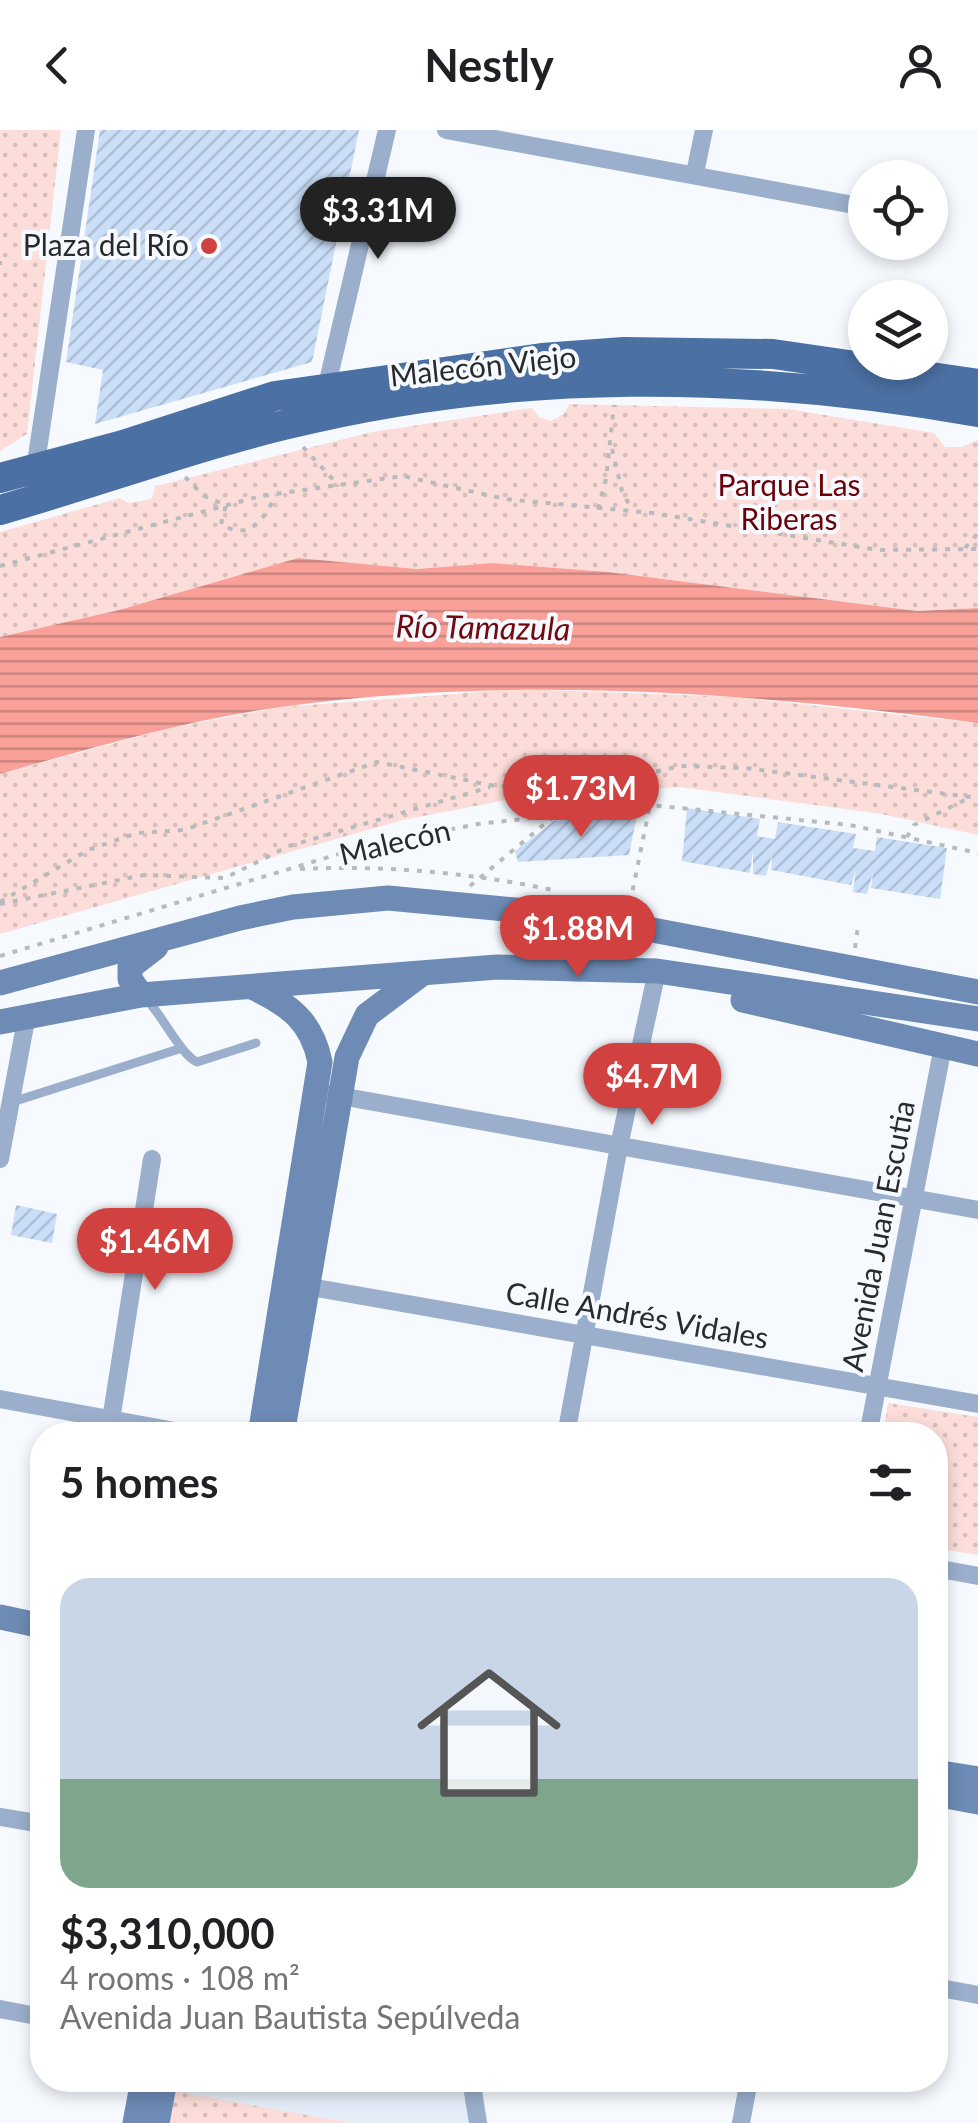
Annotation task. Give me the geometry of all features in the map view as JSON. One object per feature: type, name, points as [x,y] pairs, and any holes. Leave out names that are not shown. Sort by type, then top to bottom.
[{"type":"main road","name":"Malecón Viejo","points":[[0,478],[274,396],[328,385],[624,352],[773,354],[978,384]]},
{"type":"main road","points":[[0,510],[282,425],[480,388],[616,380],[772,384],[978,412]]},
{"type":"main road","points":[[282,425],[319,399],[328,385]]},
{"type":"main road","points":[[0,983],[240,918],[344,900],[452,903],[579,916],[978,992]]},
{"type":"main road","points":[[497,968],[573,952],[578,942],[579,916]]},
{"type":"main road","points":[[141,994],[130,979],[130,967],[173,938]]},
{"type":"main road","points":[[0,1022],[141,994],[497,968],[685,975],[978,1020]]},
{"type":"main road","points":[[283,1422],[297,1284],[329,1094],[360,1026],[386,997],[426,971]]},
{"type":"main road","points":[[918,980],[978,972]]},
{"type":"main road","points":[[685,975],[702,989],[718,994],[978,1054]]},
{"type":"main road","points":[[254,988],[292,1008],[308,1025],[329,1094]]},
{"type":"main road","points":[[263,1422],[297,1284]]},
{"type":"main road","points":[[0,1618],[30,1624]]},
{"type":"main road","points":[[948,1774],[978,1780]]},
{"type":"main road","points":[[948,1796],[978,1802]]},
{"type":"main road","points":[[135,2123],[141,2092]]},
{"type":"main road","points":[[157,2123],[163,2092]]},
{"type":"street","points":[[34,500],[34,469],[86,130]]},
{"type":"street","points":[[328,385],[387,130]]},
{"type":"street","points":[[446,130],[848,204]]},
{"type":"street","points":[[695,173],[704,130]]},
{"type":"street","points":[[568,1422],[619,1146],[657,972]]},
{"type":"street","points":[[0,1160],[27,1015]]},
{"type":"street","name":"Avenida Juan Escutia","points":[[871,1422],[943,1046]]},
{"type":"street","points":[[329,1094],[978,1210]]},
{"type":"street","points":[[111,1420],[152,1160]]},
{"type":"street","name":"Calle Andrés Vidales","points":[[297,1284],[978,1404]]},
{"type":"street","points":[[0,1399],[122,1422]]},
{"type":"street","points":[[948,1570],[978,1576]]},
{"type":"street","points":[[0,1817],[30,1822]]},
{"type":"street","points":[[948,1989],[978,1995]]},
{"type":"street","points":[[0,2009],[30,2015]]},
{"type":"street","points":[[473,2092],[478,2123]]},
{"type":"street","points":[[741,2123],[747,2092]]},
{"type":"lane","points":[[141,994],[171,1027],[188,1058],[204,1062],[256,1043]]},
{"type":"lane","points":[[9,1103],[182,1048]]},
{"type":"path","points":[[598,509],[612,444],[616,380]]},
{"type":"path","points":[[282,425],[340,486]]},
{"type":"path","points":[[612,444],[622,491],[632,511]]},
{"type":"path","points":[[172,460],[204,496],[226,505]]},
{"type":"path","points":[[0,566],[226,505],[403,476],[505,499],[632,511],[878,550],[978,549]]},
{"type":"path","points":[[226,505],[221,524],[246,531],[261,523],[276,496]]},
{"type":"path","points":[[964,550],[978,533]]},
{"type":"path","points":[[0,903],[88,850],[137,834],[184,830],[377,762],[495,786],[594,786],[680,766],[746,768],[974,797]]},
{"type":"path","points":[[452,903],[553,817],[554,785]]},
{"type":"path","points":[[0,903],[144,874],[224,878],[290,846],[495,786]]},
{"type":"path","points":[[907,837],[914,825],[974,797]]},
{"type":"path","points":[[626,926],[650,805]]},
{"type":"path","name":"Malecón","points":[[0,956],[362,847],[478,824],[650,805],[850,824],[978,853]]},
{"type":"path","points":[[224,878],[230,888]]},
{"type":"path","points":[[855,948],[858,926]]},
{"type":"shaded area","points":[[173,2092],[483,2092],[488,2123],[351,2123]]},
{"type":"green space","points":[[0,130],[61,130],[27,434],[0,451]]},
{"type":"green space","name":"Parque Las Riberas","points":[[569,404],[788,409],[934,433],[945,447],[961,447],[978,440],[978,608],[917,611],[608,572],[492,563],[417,569],[298,558],[119,610],[0,637],[0,532],[120,498],[128,503],[151,499],[156,486],[372,432],[532,408],[539,417],[551,421],[564,414]]},
{"type":"green space","points":[[519,689],[735,697],[978,723],[978,835],[882,814],[679,787],[516,798],[403,820],[0,934],[0,774],[170,728],[281,707]]},
{"type":"green space","points":[[888,1403],[978,1417],[978,1555],[948,1550],[948,1422],[885,1422]]},
{"type":"green space","points":[[173,2092],[179,2092],[351,2123],[167,2123]]},
{"type":"water","name":"Río Tamazula","points":[[298,558],[417,569],[492,563],[608,572],[917,611],[978,608],[978,723],[717,696],[630,691],[455,692],[368,697],[210,719],[0,774],[0,637],[119,610]]},
{"type":"building","name":"Plaza del Río","points":[[100,130],[359,130],[312,362],[95,424],[103,370],[66,362]]},
{"type":"building","points":[[687,808],[760,819],[757,836],[775,839],[778,822],[856,834],[853,848],[875,851],[877,837],[947,848],[940,899],[871,888],[873,873],[867,894],[853,892],[856,870],[851,885],[771,870],[772,855],[766,876],[753,874],[753,851],[750,873],[682,861]]},
{"type":"building","points":[[637,815],[629,855],[518,862],[515,851],[554,821]]},
{"type":"building","points":[[16,1205],[57,1214],[52,1243],[11,1235]]},
{"type":"place","name":"Plaza del Río","points":[[209,246]]}]
